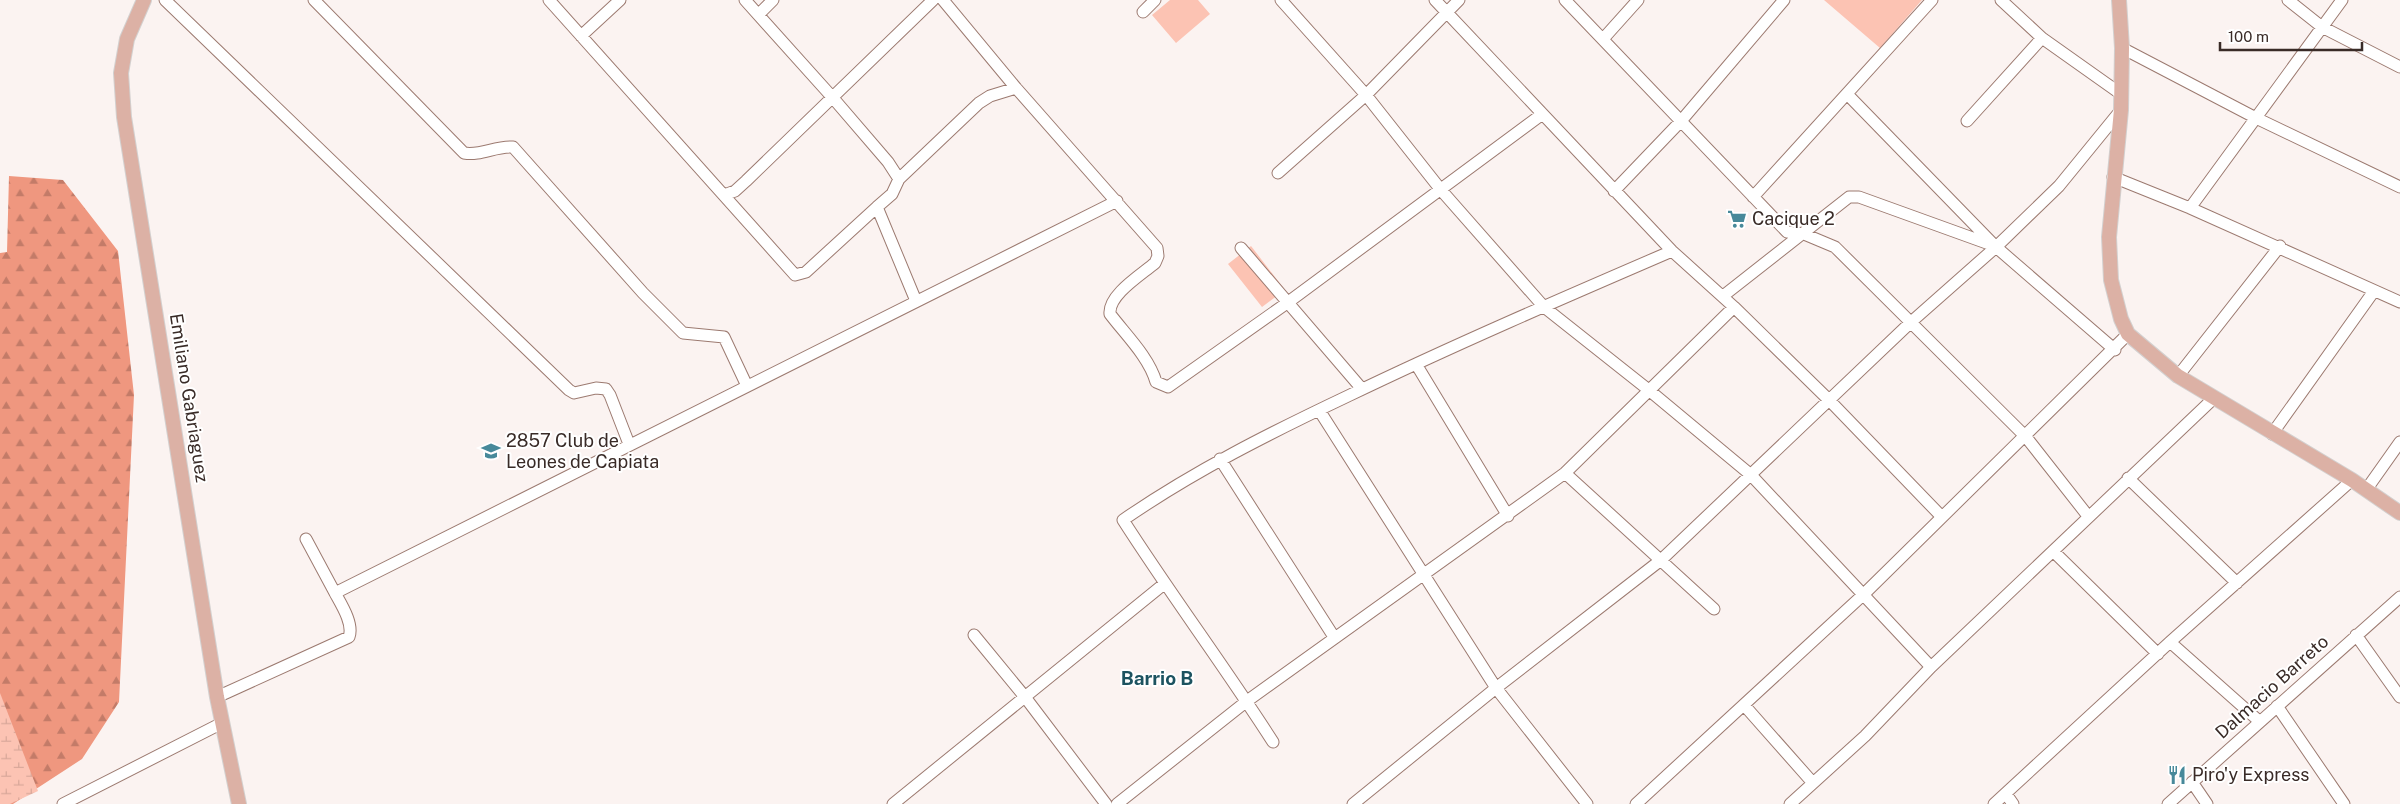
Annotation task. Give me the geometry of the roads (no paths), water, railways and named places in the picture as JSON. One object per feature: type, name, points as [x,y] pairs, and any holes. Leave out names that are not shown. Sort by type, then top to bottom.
[{"type":"main road","name":"Emiliano Gabriaguez","points":[[144,0],[127,39],[121,73],[124,116],[217,697],[239,804]]},
{"type":"main road","points":[[2119,0],[2122,48],[2121,110],[2108,237],[2112,280],[2121,319],[2128,334],[2178,376],[2272,434],[2352,480],[2400,513]]},
{"type":"street","points":[[165,0],[569,390],[574,394],[596,388],[606,389],[630,444]]},
{"type":"street","points":[[314,0],[464,153],[473,155],[501,146],[513,147],[643,293],[683,333],[724,337],[747,386]]},
{"type":"street","points":[[549,0],[795,275],[806,272],[892,194],[899,178],[979,103],[990,96],[1016,88]]},
{"type":"street","points":[[581,36],[620,0]]},
{"type":"street","points":[[745,0],[833,98],[888,162],[899,178]]},
{"type":"street","points":[[758,14],[773,0]]},
{"type":"street","points":[[724,195],[735,191],[746,181],[933,0]]},
{"type":"street","points":[[943,0],[1016,88],[1118,201],[1157,248],[1158,256],[1155,263],[1113,298],[1109,307],[1110,314],[1154,374],[1156,382],[1172,386],[1541,115]]},
{"type":"street","points":[[1143,12],[1155,0]]},
{"type":"street","points":[[1281,0],[1366,95],[1441,190],[1544,307],[1650,391],[1751,475],[1931,667]]},
{"type":"street","points":[[1435,0],[1541,115],[1672,251],[1723,296],[1830,400],[1941,516]]},
{"type":"street","points":[[1278,173],[1366,95],[1459,0]]},
{"type":"street","points":[[1565,0],[1787,232],[1804,234],[1835,247],[2026,437],[2088,516]]},
{"type":"street","points":[[1603,39],[1638,0]]},
{"type":"street","points":[[1614,191],[1681,121],[1784,0]]},
{"type":"street","points":[[1753,197],[1932,0]]},
{"type":"street","points":[[2001,0],[2042,38],[2121,94]]},
{"type":"street","points":[[2288,0],[2322,27],[2400,67]]},
{"type":"street","points":[[2190,208],[2342,0]]},
{"type":"street","points":[[1966,121],[2042,38]]},
{"type":"street","points":[[2122,48],[2256,118],[2400,187]]},
{"type":"street","points":[[1847,94],[1996,246],[2114,350]]},
{"type":"street","points":[[1353,804],[1496,688],[1660,560],[1910,323],[1996,246],[2059,186],[2121,110]]},
{"type":"street","points":[[2113,177],[2280,246],[2374,291],[2399,299]]},
{"type":"street","points":[[1723,296],[1849,197],[1859,197],[1996,246]]},
{"type":"street","points":[[335,592],[1118,201]]},
{"type":"street","points":[[877,207],[916,301]]},
{"type":"street","points":[[2178,376],[2280,246]]},
{"type":"street","points":[[1241,248],[1362,389]]},
{"type":"street","points":[[1273,742],[1247,701],[1164,584],[1123,520],[1171,487],[1220,459],[1319,410],[1416,364],[1672,251]]},
{"type":"street","points":[[2272,434],[2374,291]]},
{"type":"street","points":[[1117,804],[1247,701],[1334,637],[1566,474],[1734,307]]},
{"type":"street","points":[[1636,804],[1864,594],[1941,516],[2026,437],[2128,334]]},
{"type":"street","points":[[1416,364],[1508,516]]},
{"type":"street","points":[[1790,804],[1865,736],[1931,667],[2214,398]]},
{"type":"street","points":[[1319,410],[1496,688],[1587,804]]},
{"type":"street","points":[[2366,490],[2400,442]]},
{"type":"street","points":[[1220,459],[1334,637]]},
{"type":"street","points":[[1566,474],[1714,609]]},
{"type":"street","points":[[2128,478],[2237,583]]},
{"type":"street","points":[[1994,804],[2170,642],[2352,480]]},
{"type":"street","points":[[217,697],[349,637],[351,632],[349,624],[335,592],[306,539]]},
{"type":"street","points":[[2054,552],[2158,654]]},
{"type":"street","points":[[892,804],[1164,584]]},
{"type":"street","name":"Dalmacio Barreto","points":[[2168,804],[2400,597]]},
{"type":"street","points":[[974,635],[1025,697],[1106,804]]},
{"type":"street","points":[[2356,635],[2400,697]]},
{"type":"street","points":[[2170,642],[2259,721]]},
{"type":"street","points":[[1744,705],[1813,783]]},
{"type":"street","points":[[2277,706],[2344,804]]},
{"type":"street","points":[[63,804],[222,723]]},
{"type":"street","points":[[2192,782],[2207,804]]},
{"type":"street","points":[[2006,794],[2013,804]]},
{"type":"place","name":"Cacique 2","points":[[1737,219]]},
{"type":"place","name":"2857 Club de Leones de Capiata","points":[[491,451]]},
{"type":"place","name":"Piro'y Express","points":[[2177,775]]},
{"type":"district","name":"Barrio B","points":[[1157,678]]}]
